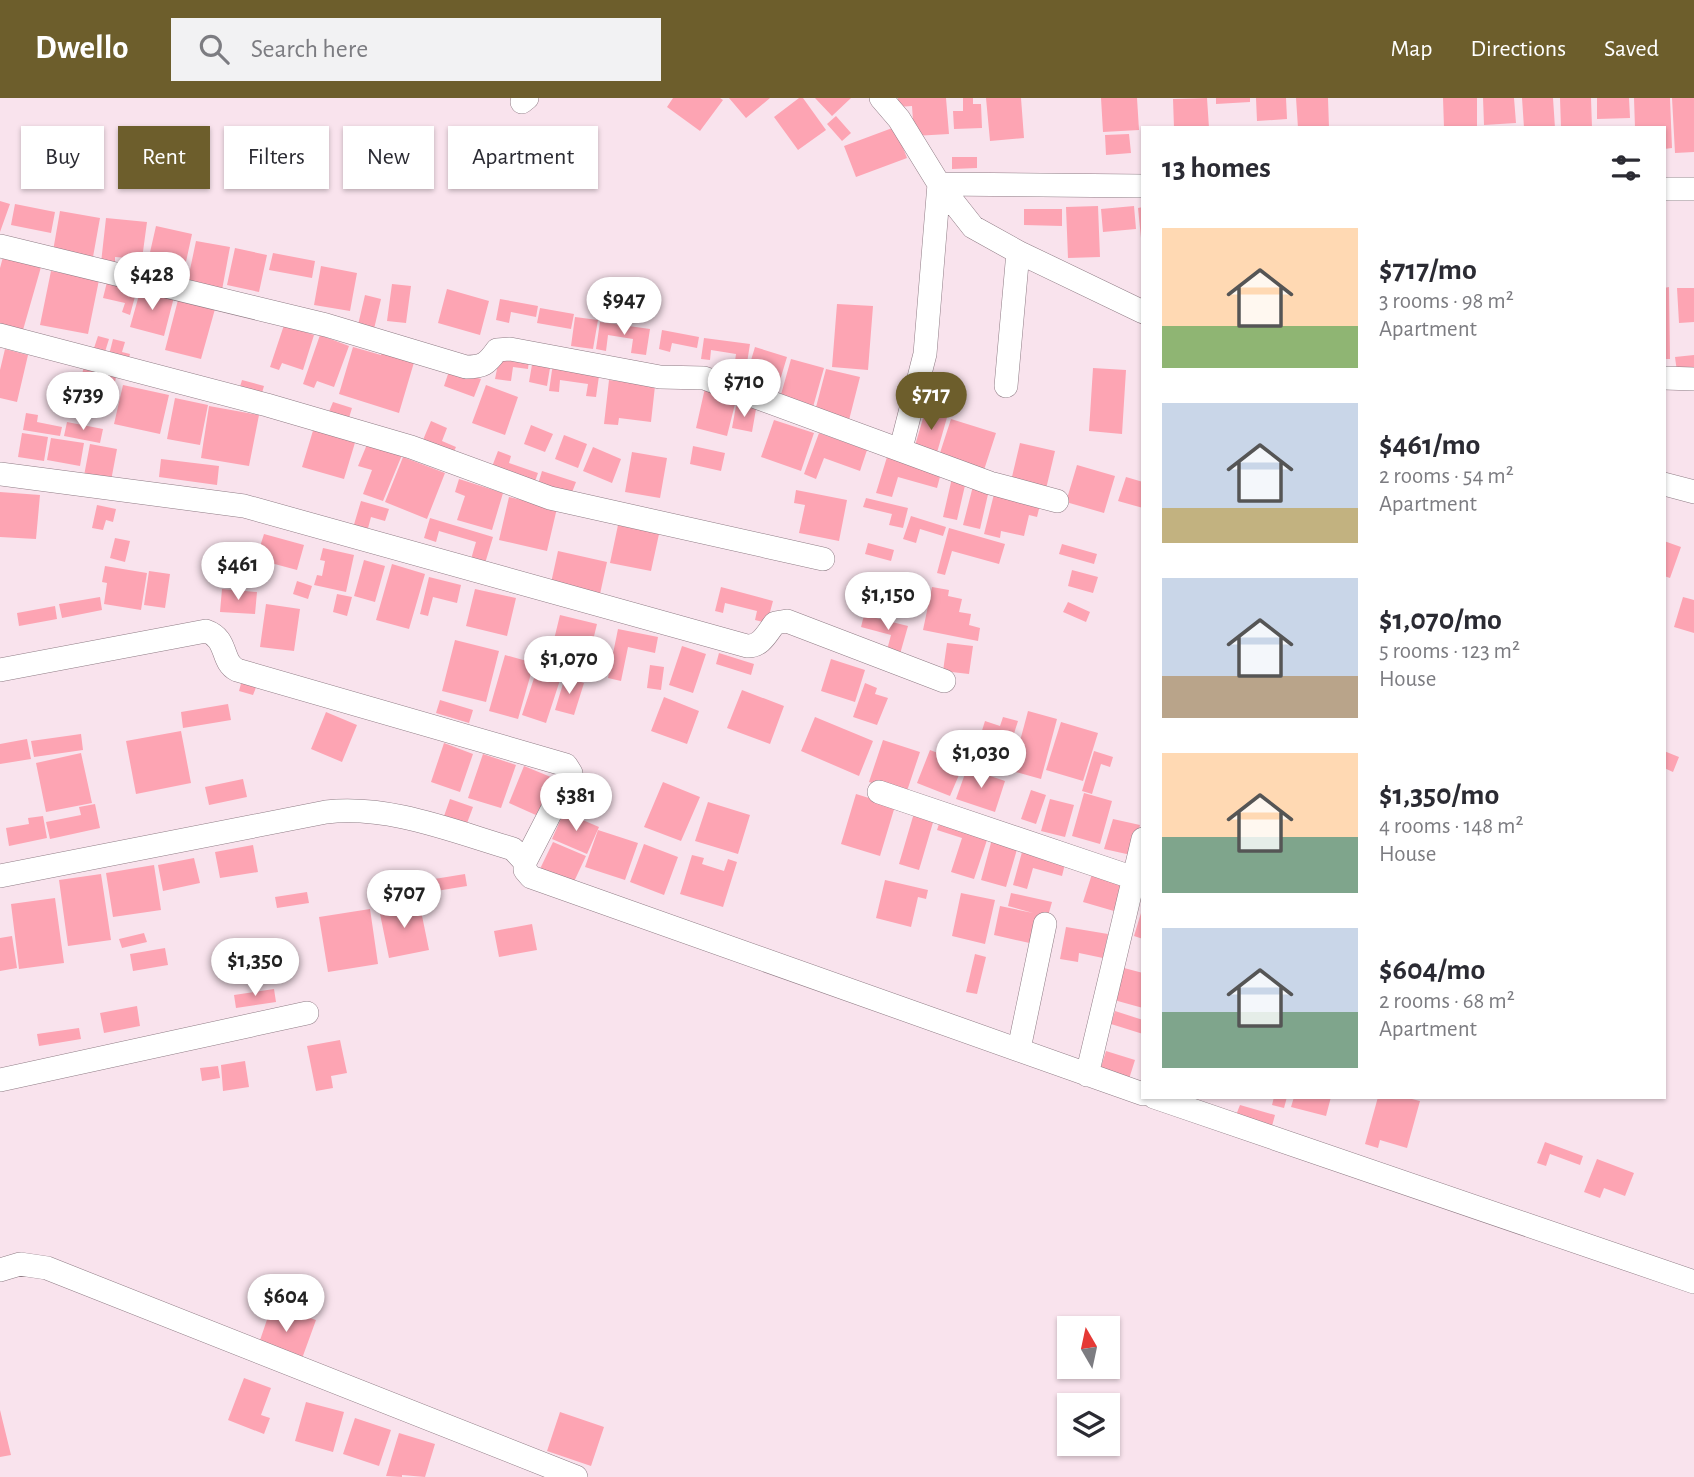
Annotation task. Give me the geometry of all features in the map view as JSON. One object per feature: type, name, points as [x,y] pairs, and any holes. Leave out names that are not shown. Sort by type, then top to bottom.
[{"type":"street","points":[[881,98],[899,119],[939,184],[973,227],[1018,253],[1141,311]]},
{"type":"street","points":[[939,184],[1141,186]]},
{"type":"street","points":[[901,449],[925,354],[939,184]]},
{"type":"street","points":[[1666,189],[1694,189]]},
{"type":"street","points":[[0,246],[326,325],[466,366],[481,367],[488,363],[497,350],[510,349],[660,377],[704,378],[990,483],[1057,501]]},
{"type":"street","points":[[1006,386],[1018,253]]},
{"type":"street","points":[[0,335],[267,405],[398,443],[550,498],[823,559]]},
{"type":"street","points":[[1666,378],[1694,379]]},
{"type":"street","points":[[0,474],[244,506],[747,646],[755,647],[775,623],[787,621],[944,681]]},
{"type":"street","points":[[1666,485],[1694,492]]},
{"type":"street","points":[[0,670],[206,631],[215,634],[223,644],[229,663],[237,670],[566,765],[571,773],[525,862],[525,870],[531,877],[1141,1093]]},
{"type":"street","points":[[879,792],[1133,878]]},
{"type":"street","points":[[0,876],[350,809],[398,815],[513,849],[525,862]]},
{"type":"street","points":[[1087,1075],[1141,847]]},
{"type":"street","points":[[1019,1049],[1045,924]]},
{"type":"street","points":[[0,1080],[307,1013]]},
{"type":"street","points":[[1167,1099],[1192,1103],[1694,1282]]},
{"type":"street","points":[[0,1270],[20,1264],[47,1268],[576,1477]]},
{"type":"building","points":[[673,98],[723,100],[700,131],[667,107]]},
{"type":"building","points":[[729,98],[770,98],[746,118]]},
{"type":"building","points":[[799,98],[803,98],[826,130],[798,150],[774,117]]},
{"type":"building","points":[[815,98],[851,98],[832,116]]},
{"type":"building","points":[[898,98],[946,98],[949,134],[914,136],[912,106],[898,107]]},
{"type":"building","points":[[963,98],[973,98],[973,104],[981,104],[982,128],[954,129],[953,111],[963,111]]},
{"type":"building","points":[[986,98],[1021,98],[1024,138],[990,141]]},
{"type":"building","points":[[1101,98],[1137,98],[1139,130],[1103,132]]},
{"type":"building","points":[[1207,98],[1209,126],[1174,126],[1173,99]]},
{"type":"building","points":[[1216,98],[1250,98],[1250,102],[1216,104]]},
{"type":"building","points":[[1256,98],[1286,98],[1287,119],[1257,121]]},
{"type":"building","points":[[1296,98],[1328,98],[1329,126],[1298,126]]},
{"type":"building","points":[[1443,98],[1477,98],[1477,126],[1444,126]]},
{"type":"building","points":[[1483,98],[1514,98],[1516,123],[1484,125]]},
{"type":"building","points":[[1522,98],[1553,98],[1555,126],[1524,126]]},
{"type":"building","points":[[1560,98],[1591,98],[1592,126],[1561,126]]},
{"type":"building","points":[[1597,98],[1629,98],[1630,118],[1597,119]]},
{"type":"building","points":[[1634,98],[1670,98],[1672,148],[1666,149],[1666,126],[1635,126]]},
{"type":"building","points":[[1672,98],[1694,98],[1694,152],[1675,153]]},
{"type":"building","points":[[836,116],[851,133],[842,141],[827,124]]},
{"type":"building","points":[[895,127],[907,158],[856,177],[844,146]]},
{"type":"building","points":[[1129,134],[1131,153],[1106,155],[1105,135]]},
{"type":"building","points":[[952,157],[977,157],[977,168],[952,169]]},
{"type":"building","points":[[0,201],[10,204],[0,232]]},
{"type":"building","points":[[15,204],[55,212],[51,233],[11,225]]},
{"type":"building","points":[[1098,206],[1100,257],[1068,258],[1066,207]]},
{"type":"building","points":[[1134,206],[1136,229],[1103,232],[1101,209]]},
{"type":"building","points":[[1141,207],[1141,238],[1138,208]]},
{"type":"building","points":[[1024,209],[1062,209],[1062,226],[1024,225]]},
{"type":"building","points":[[60,211],[100,218],[93,257],[53,251]]},
{"type":"building","points":[[106,218],[147,222],[142,259],[115,257],[115,264],[101,263]]},
{"type":"building","points":[[156,226],[192,234],[181,285],[160,280],[161,273],[146,270]]},
{"type":"building","points":[[196,241],[230,247],[222,290],[187,284]]},
{"type":"building","points":[[235,248],[267,255],[259,292],[227,285]]},
{"type":"building","points":[[273,253],[315,261],[312,278],[269,270]]},
{"type":"building","points":[[3,257],[41,267],[23,330],[0,324],[0,268]]},
{"type":"building","points":[[321,266],[357,273],[350,311],[314,305]]},
{"type":"building","points":[[51,271],[99,280],[88,334],[40,325]]},
{"type":"building","points":[[107,282],[137,289],[130,315],[122,312],[125,303],[103,298]]},
{"type":"building","points":[[392,284],[411,286],[406,323],[387,321]]},
{"type":"building","points":[[1669,287],[1670,359],[1666,359],[1666,288]]},
{"type":"building","points":[[141,288],[174,297],[164,336],[130,327]]},
{"type":"building","points":[[1677,288],[1694,288],[1694,322],[1679,323]]},
{"type":"building","points":[[447,289],[489,301],[480,335],[438,323]]},
{"type":"building","points":[[365,295],[381,299],[374,329],[358,325]]},
{"type":"building","points":[[500,299],[538,306],[536,317],[511,312],[509,323],[496,320]]},
{"type":"building","points":[[178,300],[215,309],[201,359],[165,350]]},
{"type":"building","points":[[837,304],[873,306],[868,370],[832,367]]},
{"type":"building","points":[[540,308],[574,314],[571,329],[537,323]]},
{"type":"building","points":[[575,317],[598,320],[593,349],[571,346]]},
{"type":"building","points":[[600,322],[650,329],[646,355],[631,353],[633,339],[608,335],[606,351],[596,349]]},
{"type":"building","points":[[284,325],[314,335],[303,370],[282,363],[279,370],[270,367]]},
{"type":"building","points":[[662,330],[699,337],[697,348],[672,343],[670,352],[659,349]]},
{"type":"building","points":[[320,335],[349,346],[334,387],[317,381],[314,388],[303,384]]},
{"type":"building","points":[[98,336],[109,339],[104,355],[93,351]]},
{"type":"building","points":[[704,338],[750,344],[747,363],[735,361],[736,354],[711,350],[710,360],[701,359]]},
{"type":"building","points":[[113,339],[125,342],[122,352],[130,354],[128,361],[109,355]]},
{"type":"building","points":[[353,347],[381,355],[382,350],[415,359],[399,413],[339,394]]},
{"type":"building","points":[[755,347],[787,357],[777,390],[745,380]]},
{"type":"building","points":[[5,349],[28,355],[17,402],[0,398],[0,370]]},
{"type":"building","points":[[500,354],[529,359],[528,369],[513,367],[511,381],[495,379]]},
{"type":"building","points":[[1694,355],[1694,370],[1677,372],[1675,357]]},
{"type":"building","points":[[533,359],[551,362],[547,386],[529,382]]},
{"type":"building","points":[[791,359],[824,368],[813,407],[780,398]]},
{"type":"building","points":[[553,363],[600,369],[596,397],[586,396],[588,384],[560,380],[559,392],[549,391]]},
{"type":"building","points":[[84,366],[117,373],[108,412],[75,405]]},
{"type":"building","points":[[450,368],[481,379],[474,397],[444,386]]},
{"type":"building","points":[[1093,368],[1126,370],[1122,434],[1089,431]]},
{"type":"building","points":[[826,369],[860,377],[849,420],[815,411]]},
{"type":"building","points":[[242,380],[264,386],[261,396],[239,390]]},
{"type":"building","points":[[609,380],[655,386],[651,422],[619,418],[618,425],[604,424]]},
{"type":"building","points":[[123,385],[169,395],[160,434],[114,424]]},
{"type":"building","points":[[486,385],[518,397],[505,435],[472,423]]},
{"type":"building","points":[[705,388],[737,396],[727,436],[696,428]]},
{"type":"building","points":[[175,398],[208,405],[200,445],[167,439]]},
{"type":"building","points":[[333,402],[352,408],[348,421],[328,414]]},
{"type":"building","points":[[209,406],[259,415],[249,466],[201,458]]},
{"type":"building","points":[[736,406],[756,409],[752,432],[732,428]]},
{"type":"building","points":[[926,408],[948,414],[936,456],[914,449]]},
{"type":"building","points":[[26,413],[38,415],[37,422],[62,427],[60,436],[23,430]]},
{"type":"building","points":[[951,419],[996,433],[984,470],[939,456]]},
{"type":"building","points":[[774,420],[814,433],[801,471],[761,457]]},
{"type":"building","points":[[431,421],[447,428],[442,441],[456,447],[450,460],[420,447]]},
{"type":"building","points":[[67,422],[103,429],[100,443],[64,436]]},
{"type":"building","points":[[315,424],[357,436],[344,479],[302,467]]},
{"type":"building","points":[[531,425],[553,434],[545,452],[524,444]]},
{"type":"building","points":[[22,433],[48,437],[44,461],[18,457]]},
{"type":"building","points":[[819,433],[867,450],[860,471],[824,458],[816,479],[804,474]]},
{"type":"building","points":[[564,435],[587,444],[578,468],[555,459]]},
{"type":"building","points":[[51,438],[84,443],[80,466],[47,460]]},
{"type":"building","points":[[368,442],[402,455],[383,501],[363,494],[372,470],[358,466]]},
{"type":"building","points":[[1020,443],[1055,451],[1046,489],[1011,481]]},
{"type":"building","points":[[90,444],[117,449],[110,486],[83,481]]},
{"type":"building","points":[[693,446],[725,453],[721,471],[690,464]]},
{"type":"building","points":[[593,447],[621,459],[612,483],[583,471]]},
{"type":"building","points":[[498,451],[511,456],[509,463],[538,473],[533,487],[490,472]]},
{"type":"building","points":[[632,452],[667,458],[660,498],[625,492]]},
{"type":"building","points":[[403,457],[445,473],[427,519],[385,502]]},
{"type":"building","points":[[887,457],[941,473],[937,488],[898,477],[892,497],[876,493]]},
{"type":"building","points":[[161,459],[219,466],[217,485],[159,477]]},
{"type":"building","points":[[1077,465],[1115,476],[1104,513],[1066,502]]},
{"type":"building","points":[[542,471],[576,482],[571,495],[538,484]]},
{"type":"building","points":[[1126,477],[1141,481],[1141,507],[1118,501]]},
{"type":"building","points":[[952,478],[966,481],[957,520],[943,517]]},
{"type":"building","points":[[459,479],[503,493],[492,530],[457,520],[465,496],[455,492]]},
{"type":"building","points":[[973,486],[989,490],[980,529],[963,525]]},
{"type":"building","points":[[796,490],[847,500],[839,541],[799,533],[805,505],[794,503]]},
{"type":"building","points":[[995,490],[1041,501],[1037,517],[1029,515],[1024,536],[1001,531],[1000,538],[984,534]]},
{"type":"building","points":[[0,492],[40,495],[36,539],[0,537]]},
{"type":"building","points":[[509,497],[557,508],[547,551],[499,540]]},
{"type":"building","points":[[866,498],[908,508],[903,528],[889,525],[892,514],[863,507]]},
{"type":"building","points":[[361,501],[389,509],[385,521],[371,517],[367,532],[353,528]]},
{"type":"building","points":[[97,505],[116,509],[113,522],[106,520],[103,530],[92,528]]},
{"type":"building","points":[[911,516],[946,527],[943,536],[920,529],[916,543],[903,539]]},
{"type":"building","points":[[430,518],[493,537],[483,570],[469,566],[476,542],[439,531],[436,542],[424,538]]},
{"type":"building","points":[[618,525],[659,534],[651,571],[610,563]]},
{"type":"building","points":[[949,528],[1005,544],[999,564],[952,551],[945,575],[937,573]]},
{"type":"building","points":[[264,534],[304,545],[297,570],[256,559]]},
{"type":"building","points":[[115,538],[130,541],[125,562],[110,558]]},
{"type":"building","points":[[1666,542],[1681,547],[1670,578],[1666,577]]},
{"type":"building","points":[[868,543],[894,550],[891,561],[865,554]]},
{"type":"building","points":[[1062,544],[1097,554],[1094,564],[1059,554]]},
{"type":"building","points":[[323,548],[354,555],[346,592],[314,585],[317,575],[322,576],[325,561],[320,560]]},
{"type":"building","points":[[558,551],[607,562],[600,594],[551,583]]},
{"type":"building","points":[[364,560],[385,566],[375,602],[354,596]]},
{"type":"building","points":[[392,564],[425,574],[409,629],[376,620]]},
{"type":"building","points":[[105,566],[147,573],[141,610],[104,604],[107,583],[102,582]]},
{"type":"building","points":[[1072,570],[1098,577],[1093,593],[1068,586]]},
{"type":"building","points":[[149,571],[170,574],[165,608],[144,605]]},
{"type":"building","points":[[429,577],[461,585],[457,603],[433,597],[428,616],[420,614]]},
{"type":"building","points":[[297,581],[312,586],[308,599],[293,594]]},
{"type":"building","points":[[721,587],[773,601],[767,623],[755,620],[757,611],[725,603],[723,613],[715,611]]},
{"type":"building","points":[[932,587],[949,590],[948,596],[962,599],[959,612],[971,614],[969,625],[980,628],[978,641],[923,630]]},
{"type":"building","points":[[222,589],[257,592],[255,614],[220,612]]},
{"type":"building","points":[[475,589],[516,598],[507,636],[466,626]]},
{"type":"building","points":[[337,594],[352,597],[347,616],[333,612]]},
{"type":"building","points":[[100,597],[102,610],[62,618],[59,604]]},
{"type":"building","points":[[1683,597],[1694,600],[1694,633],[1674,627]]},
{"type":"building","points":[[1068,602],[1090,612],[1086,622],[1063,612]]},
{"type":"building","points":[[266,604],[300,609],[294,651],[260,647]]},
{"type":"building","points":[[55,606],[57,619],[19,626],[17,613]]},
{"type":"building","points":[[560,615],[597,624],[585,673],[548,664]]},
{"type":"building","points":[[864,615],[908,626],[900,654],[887,650],[891,635],[861,627]]},
{"type":"building","points":[[618,629],[658,637],[655,653],[628,647],[621,681],[608,678]]},
{"type":"building","points":[[455,640],[499,651],[486,702],[442,691]]},
{"type":"building","points":[[947,643],[973,646],[969,674],[943,671]]},
{"type":"building","points":[[682,646],[706,654],[693,693],[669,685]]},
{"type":"building","points":[[719,653],[754,664],[751,675],[716,664]]},
{"type":"building","points":[[505,655],[534,663],[518,719],[489,711]]},
{"type":"building","points":[[831,659],[865,670],[855,702],[821,691]]},
{"type":"building","points":[[650,665],[664,667],[661,690],[647,688]]},
{"type":"building","points":[[537,669],[561,677],[546,723],[522,715]]},
{"type":"building","points":[[565,677],[584,683],[574,715],[555,710]]},
{"type":"building","points":[[242,680],[257,685],[253,695],[239,691]]},
{"type":"building","points":[[865,683],[877,688],[875,694],[888,698],[877,725],[853,717]]},
{"type":"building","points":[[742,690],[784,706],[770,744],[727,728]]},
{"type":"building","points":[[664,697],[699,711],[687,744],[651,731]]},
{"type":"building","points":[[440,700],[473,710],[469,723],[436,713]]},
{"type":"building","points":[[228,704],[231,720],[183,728],[181,712]]},
{"type":"building","points":[[1028,711],[1057,719],[1041,779],[1012,771]]},
{"type":"building","points":[[326,712],[357,725],[342,762],[311,749]]},
{"type":"building","points":[[815,717],[873,741],[859,776],[801,751]]},
{"type":"building","points":[[1003,717],[1018,721],[1004,765],[974,756],[985,721],[1000,726]]},
{"type":"building","points":[[1061,722],[1098,733],[1083,781],[1046,770]]},
{"type":"building","points":[[181,731],[191,783],[136,794],[126,741]]},
{"type":"building","points":[[81,734],[83,750],[34,757],[31,741]]},
{"type":"building","points":[[27,739],[31,759],[0,764],[0,744]]},
{"type":"building","points":[[883,740],[920,752],[906,794],[869,782]]},
{"type":"building","points":[[444,743],[473,754],[460,792],[431,782]]},
{"type":"building","points":[[930,750],[964,763],[950,796],[917,783]]},
{"type":"building","points":[[1094,751],[1113,757],[1110,767],[1101,764],[1092,794],[1082,791]]},
{"type":"building","points":[[1666,752],[1679,757],[1673,772],[1666,769]]},
{"type":"building","points":[[81,753],[92,803],[46,812],[36,763]]},
{"type":"building","points":[[483,754],[516,765],[501,808],[468,798]]},
{"type":"building","points":[[524,766],[563,782],[547,820],[509,803]]},
{"type":"building","points":[[967,768],[1005,781],[995,812],[956,799]]},
{"type":"building","points":[[243,779],[247,797],[209,805],[205,787]]},
{"type":"building","points":[[663,782],[700,797],[681,841],[644,827]]},
{"type":"building","points":[[1031,790],[1046,795],[1036,824],[1021,819]]},
{"type":"building","points":[[1084,793],[1112,801],[1100,844],[1072,836]]},
{"type":"building","points":[[856,794],[895,806],[880,856],[841,844]]},
{"type":"building","points":[[450,799],[473,807],[466,826],[443,819]]},
{"type":"building","points":[[1050,799],[1074,805],[1065,837],[1041,831]]},
{"type":"building","points":[[708,802],[750,815],[738,854],[695,841]]},
{"type":"building","points":[[95,804],[100,828],[50,839],[46,822],[81,815],[79,807]]},
{"type":"building","points":[[564,812],[599,827],[587,854],[552,839]]},
{"type":"building","points":[[914,813],[934,819],[919,870],[899,864]]},
{"type":"building","points":[[43,816],[47,838],[9,846],[6,828],[29,824],[28,818]]},
{"type":"building","points":[[941,818],[989,834],[974,879],[951,872],[962,838],[937,830]]},
{"type":"building","points":[[1113,819],[1140,825],[1131,855],[1104,849]]},
{"type":"building","points":[[598,830],[638,843],[625,880],[585,867]]},
{"type":"building","points":[[992,839],[1018,846],[1006,887],[981,880]]},
{"type":"building","points":[[553,842],[586,856],[571,888],[538,873]]},
{"type":"building","points":[[644,844],[678,857],[664,895],[630,882]]},
{"type":"building","points":[[253,845],[258,872],[220,878],[215,852]]},
{"type":"building","points":[[1022,852],[1065,864],[1062,876],[1033,868],[1027,889],[1013,885]]},
{"type":"building","points":[[692,855],[704,858],[702,864],[724,871],[728,859],[737,862],[723,907],[680,894]]},
{"type":"building","points":[[194,858],[200,883],[163,891],[158,865]]},
{"type":"building","points":[[154,865],[161,910],[113,917],[106,873]]},
{"type":"building","points":[[101,874],[111,940],[68,946],[59,880]]},
{"type":"building","points":[[465,874],[467,886],[424,893],[422,881]]},
{"type":"building","points":[[1092,874],[1123,883],[1114,911],[1083,902]]},
{"type":"building","points":[[885,880],[928,890],[926,899],[918,897],[911,927],[876,918]]},
{"type":"building","points":[[307,892],[309,903],[277,908],[275,897]]},
{"type":"building","points":[[961,893],[995,900],[985,944],[952,936]]},
{"type":"building","points":[[1011,893],[1052,902],[1048,916],[1040,914],[1034,944],[994,935],[1000,906],[1033,913],[1008,906]]},
{"type":"building","points":[[55,898],[64,963],[19,969],[11,904]]},
{"type":"building","points":[[419,901],[429,950],[389,958],[379,909]]},
{"type":"building","points":[[370,909],[378,964],[328,972],[319,917]]},
{"type":"building","points":[[1141,913],[1141,938],[1134,936]]},
{"type":"building","points":[[532,924],[537,950],[499,957],[494,931]]},
{"type":"building","points":[[1066,927],[1108,934],[1103,958],[1079,953],[1078,962],[1060,959]]},
{"type":"building","points":[[144,933],[147,942],[122,948],[119,939]]},
{"type":"building","points":[[12,936],[17,968],[0,971],[0,938]]},
{"type":"building","points":[[165,948],[168,965],[133,971],[130,954]]},
{"type":"building","points":[[975,954],[986,957],[977,994],[966,992]]},
{"type":"building","points":[[1124,968],[1141,972],[1141,1007],[1114,1000]]},
{"type":"building","points":[[274,989],[276,1002],[236,1008],[234,995]]},
{"type":"building","points":[[137,1006],[140,1026],[104,1033],[100,1013]]},
{"type":"building","points":[[1115,1011],[1141,1019],[1141,1033],[1111,1024]]},
{"type":"building","points":[[79,1028],[81,1039],[39,1046],[37,1034]]},
{"type":"building","points":[[340,1040],[347,1073],[331,1076],[333,1088],[316,1091],[307,1046]]},
{"type":"building","points":[[1106,1051],[1135,1060],[1129,1079],[1100,1070]]},
{"type":"building","points":[[245,1061],[249,1087],[223,1091],[221,1065]]},
{"type":"building","points":[[218,1066],[220,1078],[202,1081],[200,1068]]},
{"type":"building","points":[[1274,1099],[1286,1099],[1284,1108],[1272,1105]]},
{"type":"building","points":[[1293,1099],[1330,1099],[1326,1116],[1291,1107]]},
{"type":"building","points":[[1377,1099],[1420,1101],[1407,1148],[1380,1140],[1378,1148],[1365,1144]]},
{"type":"building","points":[[1240,1105],[1275,1115],[1272,1126],[1236,1115]]},
{"type":"building","points":[[1545,1142],[1583,1156],[1580,1165],[1550,1154],[1546,1166],[1537,1163]]},
{"type":"building","points":[[1597,1159],[1634,1173],[1625,1196],[1604,1188],[1600,1198],[1584,1192]]},
{"type":"building","points":[[272,1305],[316,1320],[300,1364],[257,1349]]},
{"type":"building","points":[[244,1378],[271,1388],[261,1415],[270,1418],[264,1434],[228,1420]]},
{"type":"building","points":[[306,1402],[344,1412],[333,1452],[295,1441]]},
{"type":"building","points":[[0,1410],[11,1455],[0,1457]]},
{"type":"building","points":[[560,1412],[604,1427],[591,1466],[547,1451]]},
{"type":"building","points":[[355,1418],[391,1430],[379,1466],[343,1454]]},
{"type":"building","points":[[399,1433],[435,1444],[425,1477],[386,1476]]}]
